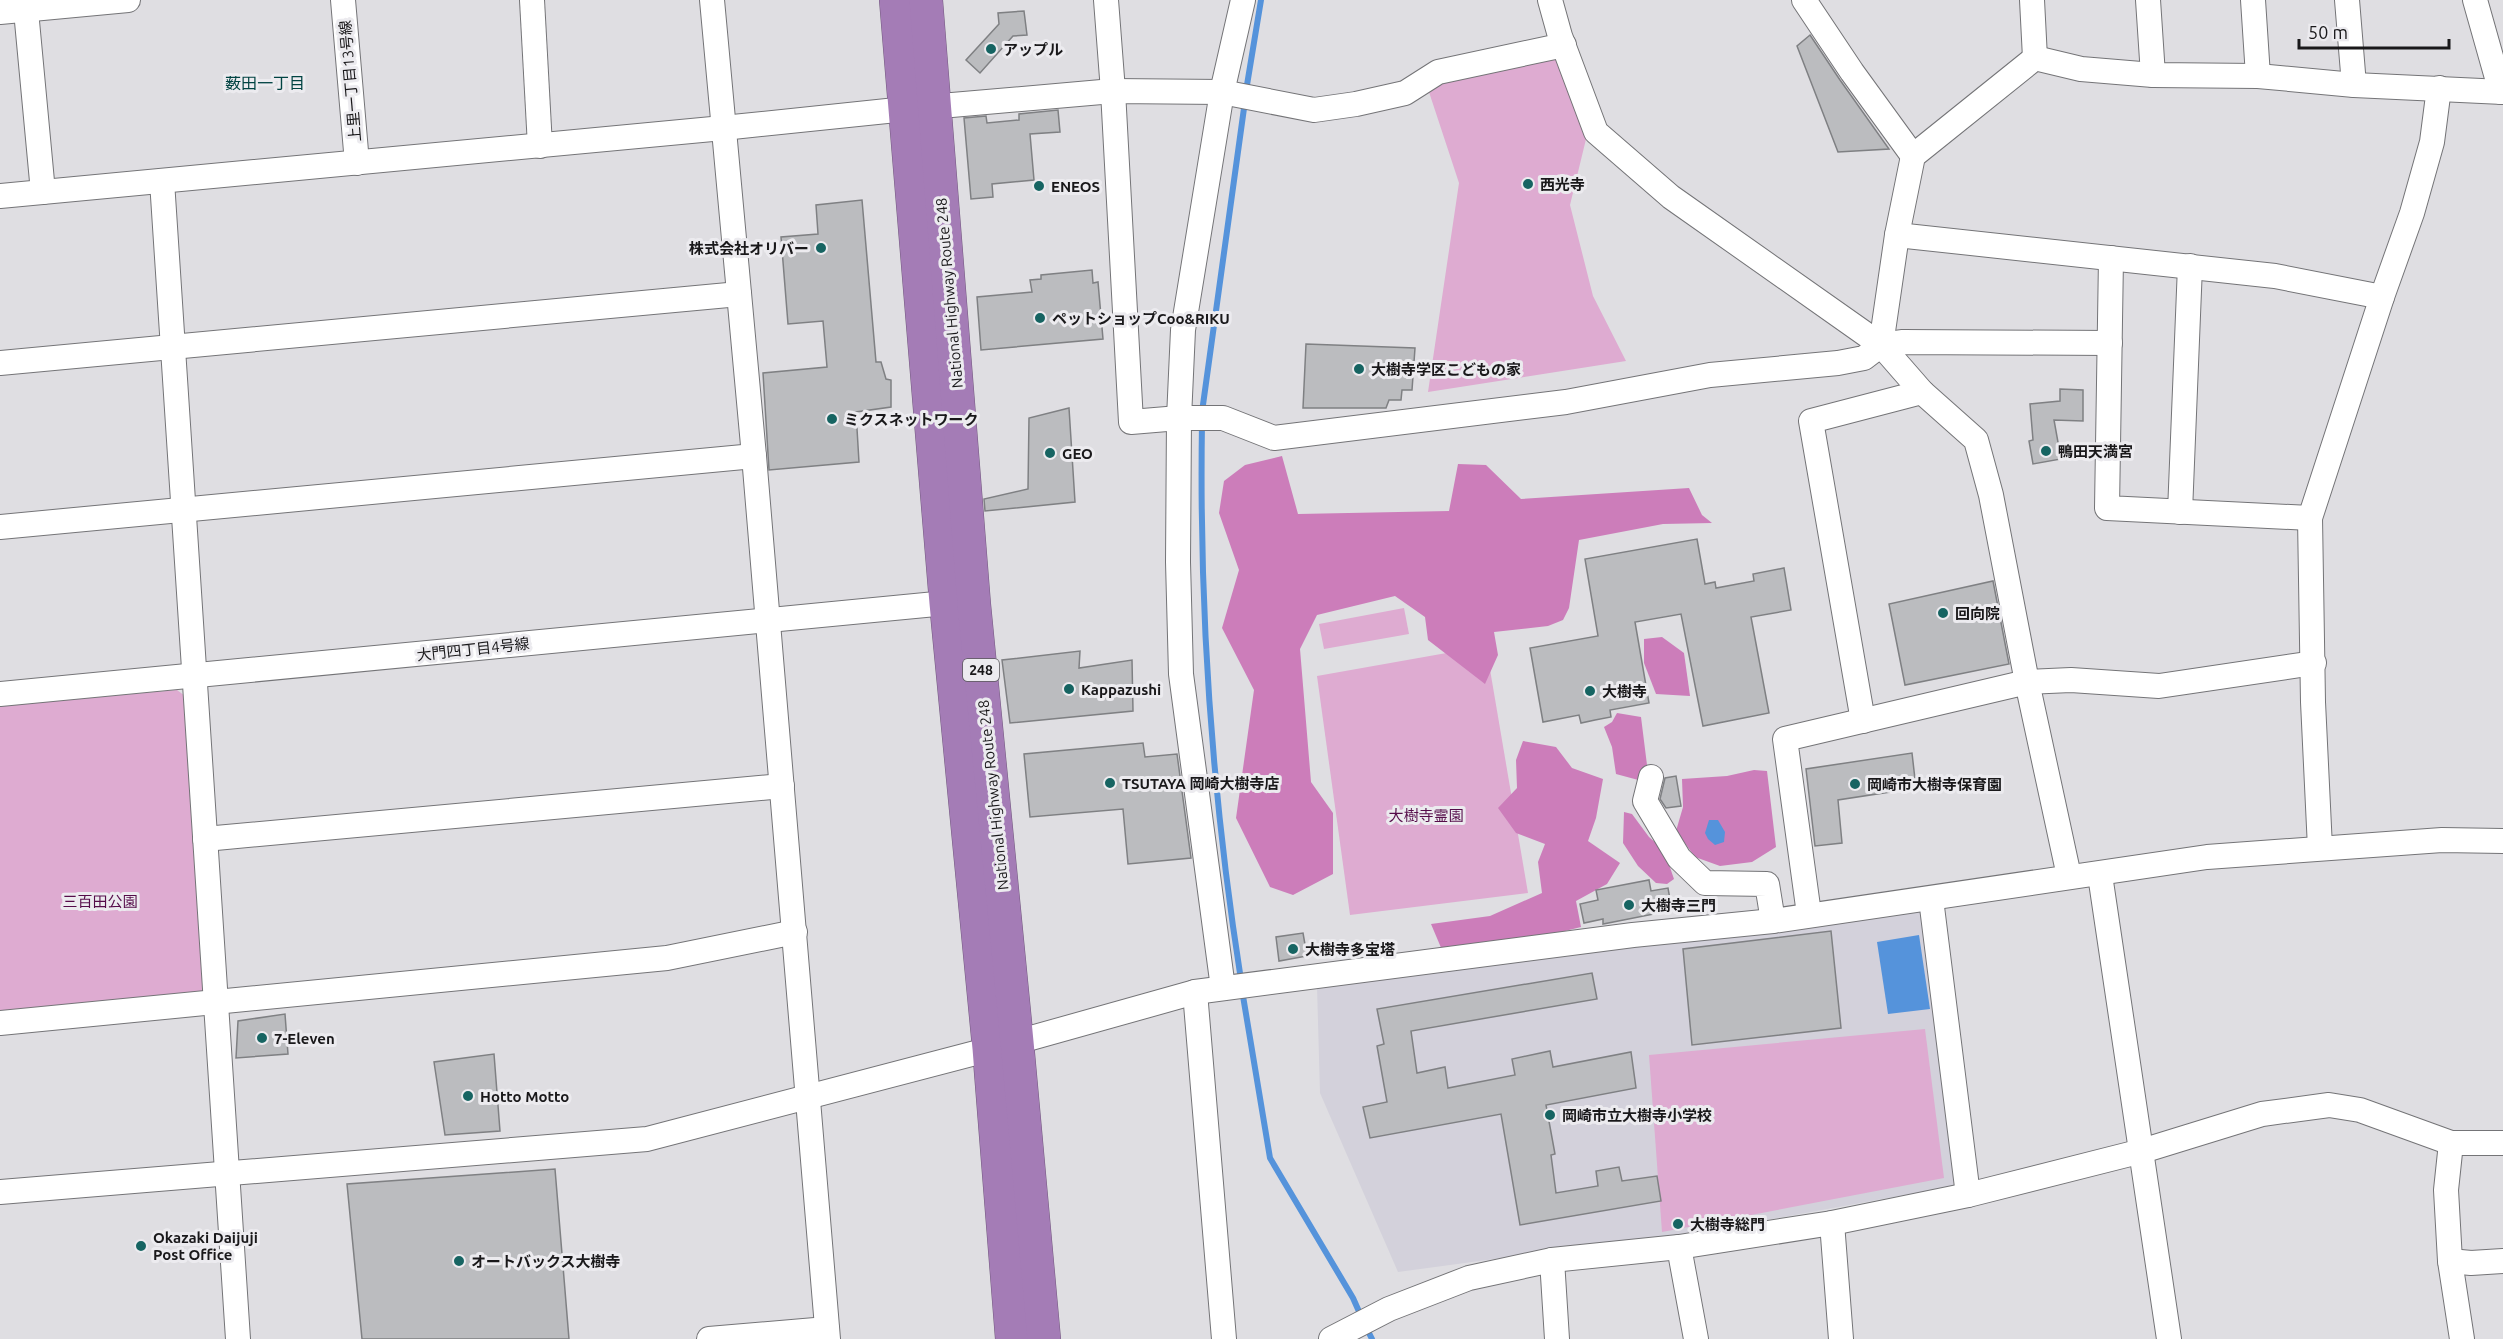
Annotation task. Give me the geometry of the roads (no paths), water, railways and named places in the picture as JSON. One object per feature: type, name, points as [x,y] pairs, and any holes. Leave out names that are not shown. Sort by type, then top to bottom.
[{"type":"highway","name":"National Highway Route 248","points":[[896,0],[920,107],[974,604],[1003,1045],[1012,1339]]},
{"type":"highway","name":"National Highway Route 248","points":[[926,0],[920,107],[946,603],[1003,1045],[1044,1339]]},
{"type":"street","points":[[0,12],[25,5],[129,0]]},
{"type":"street","name":"上里一丁目13号線","points":[[343,0],[357,163]]},
{"type":"street","points":[[532,0],[540,146]]},
{"type":"street","points":[[709,1339],[828,1334],[754,456],[712,0]]},
{"type":"street","points":[[1106,0],[1131,422],[1179,418],[1223,418],[1274,438],[1566,402],[1710,375],[1838,363],[1864,358],[1881,345],[1903,342],[2110,343]]},
{"type":"street","points":[[1223,988],[1181,674],[1178,562],[1179,418],[1183,330],[1222,92],[1243,0]]},
{"type":"street","points":[[1550,0],[1596,132],[1671,197],[1881,345],[1922,392],[1976,440],[1991,495],[2027,682],[2069,876]]},
{"type":"street","points":[[1804,0],[1852,72],[1913,156]]},
{"type":"street","points":[[2032,0],[2035,58]]},
{"type":"street","points":[[2148,0],[2153,75]]},
{"type":"street","points":[[2253,0],[2258,76]]},
{"type":"street","points":[[2347,0],[2354,85]]},
{"type":"street","points":[[2035,58],[2081,69],[2153,75],[2258,76],[2354,85],[2502,92],[2475,0]]},
{"type":"street","points":[[25,5],[43,192]]},
{"type":"street","points":[[0,196],[540,146],[920,107],[1113,91],[1222,92],[1314,110],[1406,93],[1438,72],[1564,45]]},
{"type":"street","points":[[1881,345],[1897,236],[1913,156],[2035,58]]},
{"type":"street","points":[[2320,848],[2310,518],[2415,203],[2432,142],[2439,88]]},
{"type":"street","points":[[162,181],[238,1339]]},
{"type":"street","points":[[1897,236],[2275,276],[2382,297]]},
{"type":"street","points":[[2111,258],[2108,508],[2310,518]]},
{"type":"street","points":[[2180,512],[2190,266]]},
{"type":"street","points":[[0,363],[739,294]]},
{"type":"street","points":[[1863,721],[1811,420],[1922,392]]},
{"type":"street","points":[[0,527],[754,456]]},
{"type":"street","name":"大門四丁目4号線","points":[[0,694],[946,603]]},
{"type":"street","points":[[1809,914],[1785,739],[2027,682],[2071,680],[2159,686],[2313,663]]},
{"type":"street","points":[[1651,777],[1645,801],[1678,858],[1705,883],[1767,884],[1773,921]]},
{"type":"street","points":[[205,839],[782,786]]},
{"type":"street","points":[[0,1192],[647,1139],[1195,992],[1633,935],[1773,921],[2207,857],[2442,840],[2503,840]]},
{"type":"street","points":[[2100,874],[2169,1339]]},
{"type":"street","points":[[1931,899],[1968,1195]]},
{"type":"street","points":[[0,1023],[667,958],[795,932]]},
{"type":"street","points":[[1195,992],[1224,1339]]},
{"type":"street","points":[[1346,1335],[1389,1309],[1469,1278],[1552,1260],[1680,1247],[1832,1223],[1968,1195],[2142,1150],[2262,1113],[2329,1105],[2360,1110],[2451,1143],[2503,1143]]},
{"type":"street","points":[[2451,1143],[2446,1190],[2450,1261],[2462,1339]]},
{"type":"street","points":[[1832,1223],[1841,1339]]},
{"type":"street","points":[[1680,1247],[1696,1339]]},
{"type":"street","points":[[1552,1260],[1557,1339]]},
{"type":"street","points":[[2450,1261],[2471,1263],[2503,1261]]},
{"type":"water","points":[[1709,820],[1718,820],[1725,832],[1724,842],[1715,845],[1708,839],[1705,833]]},
{"type":"water","points":[[1919,935],[1930,1009],[1888,1014],[1877,942]]},
{"type":"waterway","points":[[1246,91],[1261,0]]},
{"type":"waterway","points":[[1202,412],[1245,101]]},
{"type":"waterway","points":[[1202,422],[1205,632],[1222,841],[1241,980]]},
{"type":"waterway","points":[[1242,990],[1270,1158],[1353,1298],[1361,1316]]},
{"type":"waterway","points":[[1365,1325],[1372,1339]]},
{"type":"place","name":"アップル","points":[[991,49]]},
{"type":"place","name":"西光寺","points":[[1528,184]]},
{"type":"place","name":"ENEOS","points":[[1039,186]]},
{"type":"place","name":"株式会社オリバー","points":[[821,248]]},
{"type":"place","name":"ペットショップCoo&RIKU","points":[[1040,318]]},
{"type":"place","name":"大樹寺学区こどもの家","points":[[1359,369]]},
{"type":"place","name":"ミクスネットワーク","points":[[832,419]]},
{"type":"place","name":"鴨田天満宮","points":[[2046,451]]},
{"type":"place","name":"GEO","points":[[1050,453]]},
{"type":"place","name":"回向院","points":[[1943,613]]},
{"type":"place","name":"Kappazushi","points":[[1069,689]]},
{"type":"place","name":"大樹寺","points":[[1590,691]]},
{"type":"place","name":"TSUTAYA 岡崎大樹寺店","points":[[1110,783]]},
{"type":"place","name":"岡崎市大樹寺保育園","points":[[1855,784]]},
{"type":"place","name":"大樹寺三門","points":[[1629,905]]},
{"type":"place","name":"大樹寺多宝塔","points":[[1293,949]]},
{"type":"place","name":"7-Eleven","points":[[262,1038]]},
{"type":"place","name":"Hotto Motto","points":[[468,1096]]},
{"type":"place","name":"岡崎市立大樹寺小学校","points":[[1550,1115]]},
{"type":"place","name":"大樹寺総門","points":[[1678,1224]]},
{"type":"place","name":"Okazaki Daijuji Post Office","points":[[141,1246]]},
{"type":"place","name":"オートバックス大樹寺","points":[[459,1261]]},
{"type":"district","name":"薮田一丁目","points":[[265,83]]},
{"type":"park label","name":"大樹寺霊園","points":[[1426,815]]},
{"type":"park label","name":"三百田公園","points":[[100,901]]}]
